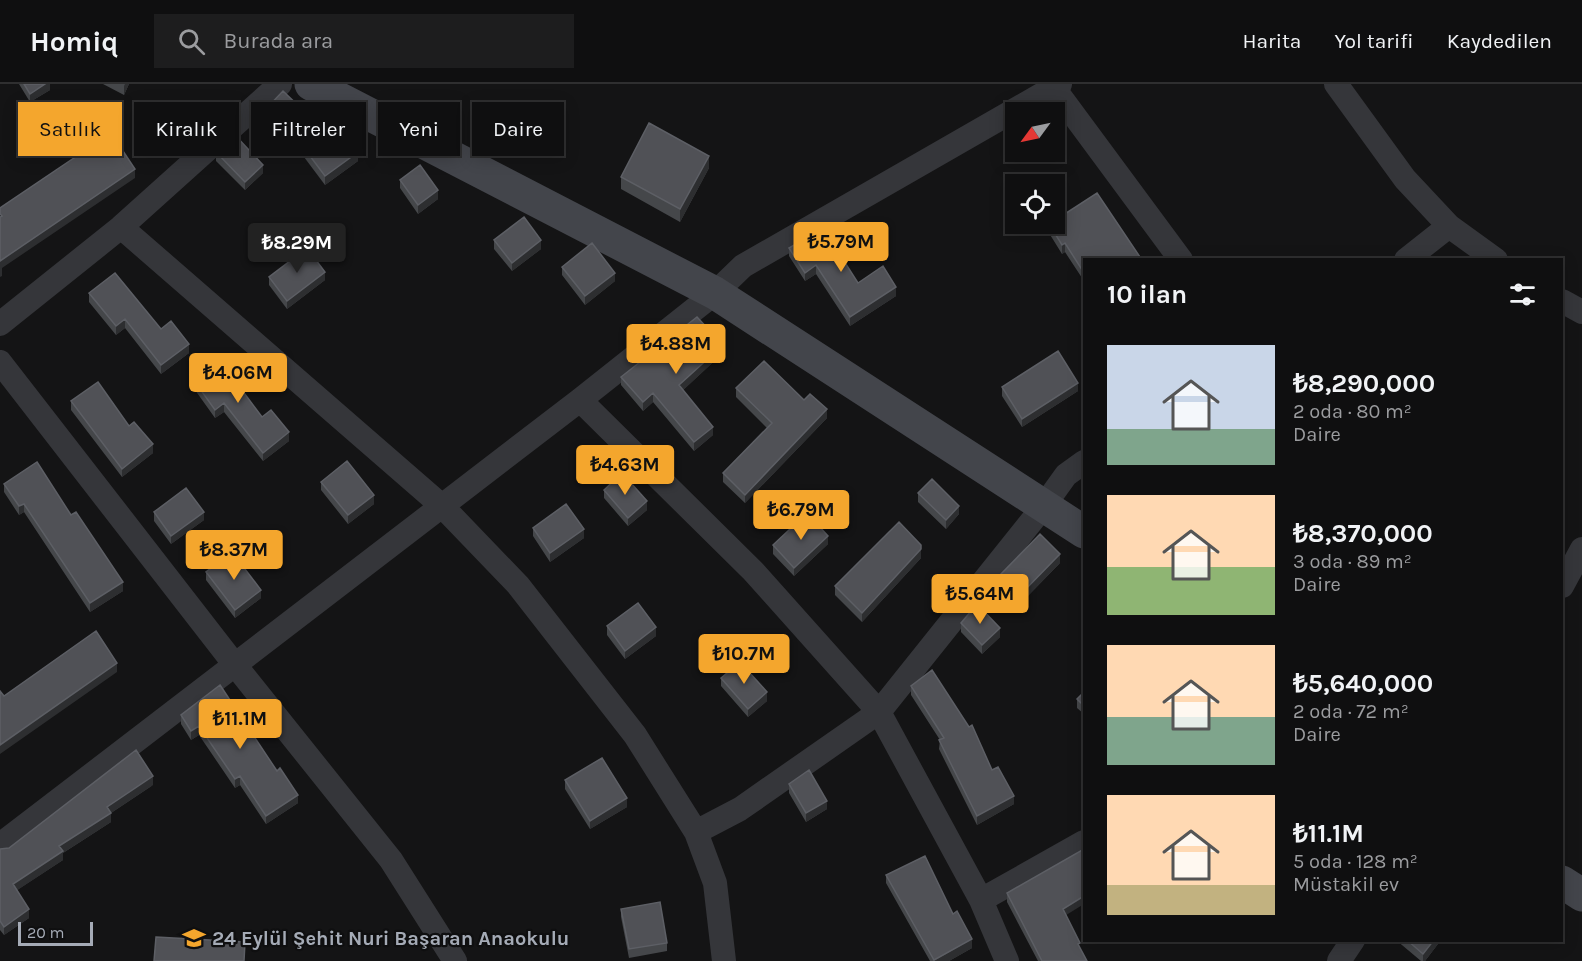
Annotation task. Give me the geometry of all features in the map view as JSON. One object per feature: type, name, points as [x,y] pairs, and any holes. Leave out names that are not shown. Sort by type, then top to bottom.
[{"type":"street","points":[[0,324],[121,227],[280,84]]},
{"type":"street","points":[[311,84],[715,293],[1043,507],[1083,530]]},
{"type":"street","points":[[1336,84],[1406,178],[1449,226],[1493,258]]},
{"type":"street","points":[[4,835],[235,665],[580,400],[715,293],[743,266],[1055,85],[1180,258]]},
{"type":"street","points":[[1409,258],[1449,226]]},
{"type":"street","points":[[121,227],[442,506],[518,585],[635,735],[696,832],[715,883],[724,961]]},
{"type":"street","points":[[1563,302],[1582,312]]},
{"type":"street","points":[[0,362],[235,665],[391,860],[455,961]]},
{"type":"street","points":[[580,400],[753,571],[879,712],[981,900],[1007,961]]},
{"type":"street","points":[[696,832],[740,809],[879,712],[1066,475],[1083,463]]},
{"type":"street","points":[[1563,579],[1582,549]]},
{"type":"street","points":[[981,900],[1083,843]]},
{"type":"street","points":[[1563,883],[1582,895]]},
{"type":"street","points":[[1339,961],[1352,942]]},
{"type":"building","points":[[24,84],[45,84],[30,94]]},
{"type":"building","points":[[283,91],[294,102],[273,102]]},
{"type":"building","points":[[649,123],[709,156],[680,209],[621,177]]},
{"type":"building","points":[[239,139],[251,152],[251,156],[255,156],[263,165],[245,182],[220,156],[239,156]]},
{"type":"building","points":[[122,150],[135,169],[0,261],[0,217],[2,216],[0,208],[77,156],[122,156]]},
{"type":"building","points":[[310,156],[352,156],[325,176]]},
{"type":"building","points":[[420,165],[438,190],[418,205],[400,180]]},
{"type":"building","points":[[1097,193],[1141,258],[1083,258],[1083,271],[1065,243],[1062,245],[1055,234],[1065,234],[1065,214]]},
{"type":"building","points":[[524,217],[541,240],[512,263],[494,240]]},
{"type":"building","points":[[823,228],[858,283],[883,266],[896,287],[850,317],[816,265],[805,273],[789,248]]},
{"type":"building","points":[[592,243],[615,273],[585,296],[562,267]]},
{"type":"building","points":[[307,248],[325,272],[287,301],[269,277]]},
{"type":"building","points":[[115,273],[161,329],[171,321],[189,344],[161,365],[125,319],[116,326],[89,293]]},
{"type":"building","points":[[697,317],[723,345],[679,385],[713,427],[694,442],[653,393],[643,402],[621,377]]},
{"type":"building","points":[[1058,351],[1078,383],[1022,419],[1002,387]]},
{"type":"building","points":[[216,355],[262,417],[271,410],[289,432],[263,453],[224,403],[215,410],[190,375]]},
{"type":"building","points":[[764,361],[804,400],[810,394],[827,409],[745,495],[723,473],[772,423],[736,388]]},
{"type":"building","points":[[98,382],[129,426],[134,422],[153,444],[122,469],[71,401]]},
{"type":"building","points":[[347,461],[374,495],[348,515],[321,482]]},
{"type":"building","points":[[37,462],[71,515],[76,512],[123,582],[90,603],[24,504],[19,506],[4,484]]},
{"type":"building","points":[[622,473],[647,501],[628,518],[604,490]]},
{"type":"building","points":[[932,479],[959,506],[946,520],[918,493]]},
{"type":"building","points":[[186,488],[204,512],[171,536],[154,512]]},
{"type":"building","points":[[566,504],[584,529],[550,553],[533,528]]},
{"type":"building","points":[[807,513],[828,536],[794,568],[773,545]]},
{"type":"building","points":[[899,522],[921,545],[921,549],[862,613],[835,586]]},
{"type":"building","points":[[1040,534],[1060,554],[1021,594],[1001,574]]},
{"type":"building","points":[[232,552],[261,590],[235,610],[206,572]]},
{"type":"building","points":[[638,603],[656,627],[625,651],[607,626]]},
{"type":"building","points":[[977,604],[1000,628],[982,645],[961,623]]},
{"type":"building","points":[[96,631],[117,663],[0,745],[0,691],[4,696]]},
{"type":"building","points":[[740,662],[767,692],[748,709],[721,678]]},
{"type":"building","points":[[932,670],[969,727],[972,725],[992,770],[998,767],[1014,796],[977,816],[939,740],[944,738],[911,686]]},
{"type":"building","points":[[220,685],[277,771],[280,768],[298,795],[266,816],[240,776],[235,779],[199,726],[191,731],[181,715]]},
{"type":"building","points":[[1083,693],[1083,705],[1077,699]]},
{"type":"building","points":[[136,750],[153,776],[107,807],[111,813],[59,846],[63,851],[13,884],[29,909],[4,927],[0,921],[0,849],[9,848]]},
{"type":"building","points":[[602,758],[627,798],[590,821],[565,780]]},
{"type":"building","points":[[809,770],[827,801],[806,813],[789,784]]},
{"type":"building","points":[[1083,850],[1083,897],[1063,909],[1087,961],[1042,961],[1007,893]]},
{"type":"building","points":[[925,856],[953,914],[957,911],[972,939],[934,960],[886,875]]},
{"type":"building","points":[[660,902],[667,943],[629,949],[621,909]]},
{"type":"building","points":[[156,937],[245,942],[244,961],[154,961]]},
{"type":"building","points":[[1409,942],[1432,942],[1423,954]]},
{"type":"place","name":"24 Eylül Şehit Nuri Başaran Anaokulu","points":[[194,938]]}]
